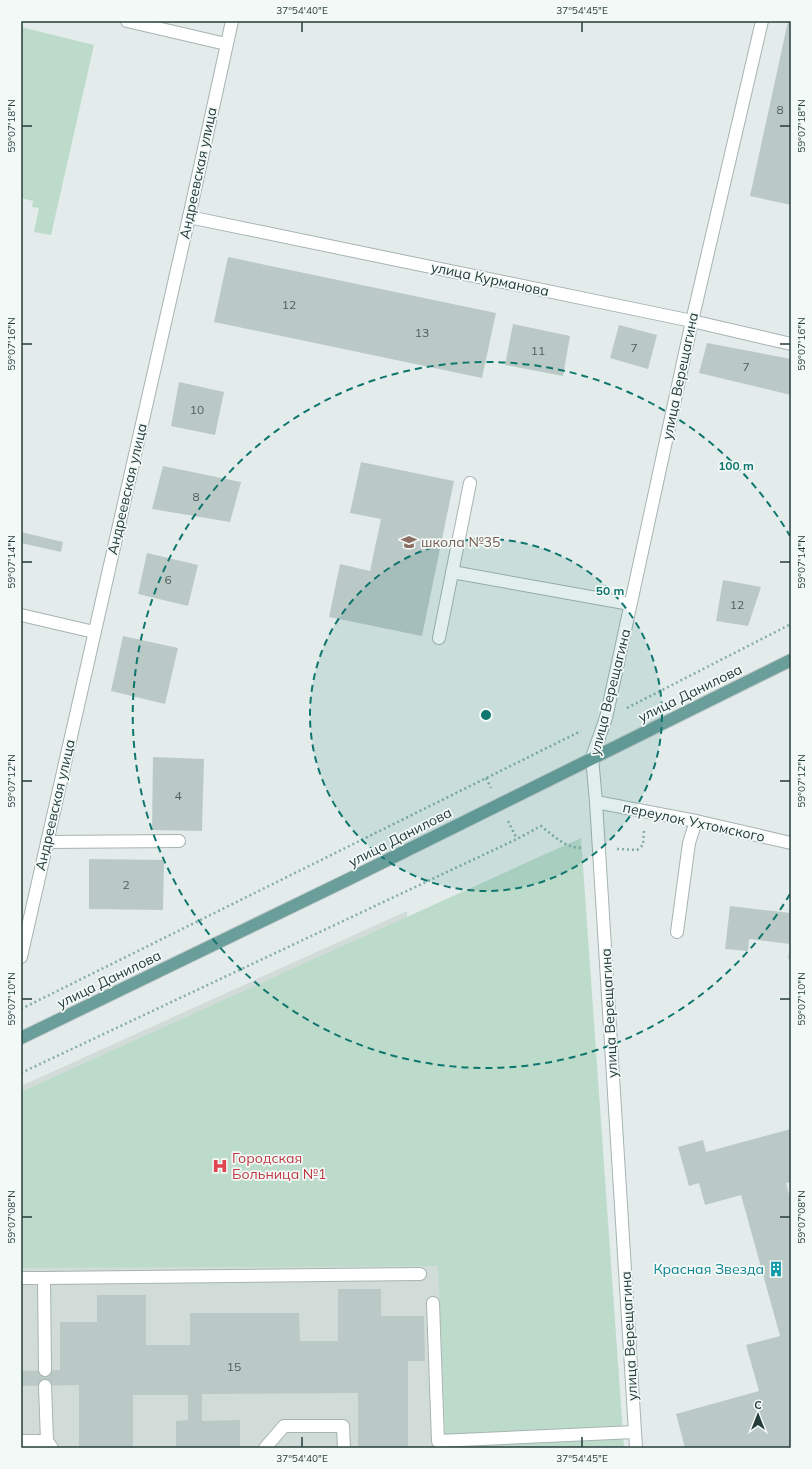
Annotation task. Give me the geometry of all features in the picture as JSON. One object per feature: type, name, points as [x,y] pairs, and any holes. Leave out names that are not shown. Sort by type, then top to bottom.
[{"type":"main road","name":"улица Данилова","points":[[21,1038],[349,879],[592,757],[791,660]]},
{"type":"street","points":[[127,21],[162,25],[226,44]]},
{"type":"street","name":"Андреевская улица","points":[[21,957],[232,21]]},
{"type":"street","name":"улица Верещагина","points":[[636,1448],[599,848],[592,757],[606,718],[692,321],[762,21]]},
{"type":"street","name":"улица Курманова","points":[[189,217],[692,321],[791,344]]},
{"type":"street","points":[[439,638],[470,483]]},
{"type":"street","points":[[452,572],[630,604]]},
{"type":"street","points":[[21,615],[94,632]]},
{"type":"street","name":"переулок Ухтомского","points":[[596,802],[696,821],[791,843]]},
{"type":"street","points":[[677,932],[689,843],[696,821]]},
{"type":"street","points":[[47,842],[179,841]]},
{"type":"street","points":[[21,1278],[420,1274]]},
{"type":"street","points":[[44,1278],[45,1370]]},
{"type":"street","points":[[433,1303],[438,1444],[635,1432]]},
{"type":"street","points":[[21,1441],[49,1446],[45,1386]]},
{"type":"street","points":[[265,1448],[284,1426],[343,1426],[344,1448]]},
{"type":"path","points":[[21,1009],[606,718],[791,624]]},
{"type":"path","points":[[21,1073],[518,839],[540,826],[560,842],[573,848],[637,850],[642,845],[646,812]]},
{"type":"shaded area","name":"Городская Больница №1","points":[[407,911],[424,1249],[605,1448],[21,1448],[21,1086]]},
{"type":"green space","points":[[21,27],[94,45],[51,235],[34,232],[39,208],[32,207],[33,201],[21,198]]},
{"type":"green space","name":"Городская Больница №1","points":[[581,838],[624,1448],[446,1448],[438,1266],[21,1268],[21,1092]]},
{"type":"building","points":[[788,21],[791,21],[791,205],[750,196]]},
{"type":"building","points":[[228,257],[496,313],[482,378],[214,322]]},
{"type":"building","points":[[513,324],[570,336],[563,376],[505,365]]},
{"type":"building","points":[[619,325],[657,335],[648,369],[610,358]]},
{"type":"building","points":[[707,343],[791,359],[791,395],[699,373]]},
{"type":"building","points":[[179,382],[224,392],[215,435],[171,426]]},
{"type":"building","name":"школа №35","points":[[361,462],[454,481],[422,636],[329,617],[340,564],[370,571],[381,519],[350,513]]},
{"type":"building","points":[[163,466],[241,482],[230,522],[152,509]]},
{"type":"building","points":[[21,532],[63,542],[61,552],[21,543]]},
{"type":"building","points":[[147,553],[198,565],[188,606],[138,594]]},
{"type":"building","points":[[723,580],[761,587],[748,626],[716,621]]},
{"type":"building","points":[[123,636],[178,648],[165,704],[111,691]]},
{"type":"building","points":[[153,757],[204,759],[202,831],[152,830]]},
{"type":"building","points":[[89,859],[164,860],[163,910],[89,909]]},
{"type":"building","points":[[730,906],[791,913],[791,959],[788,959],[790,944],[749,939],[748,951],[725,949]]},
{"type":"building","name":"Красная Звезда","points":[[791,1129],[791,1182],[786,1183],[791,1202],[791,1448],[685,1448],[676,1414],[759,1391],[746,1345],[780,1336],[741,1195],[705,1205],[699,1183],[689,1186],[678,1147],[703,1140],[706,1152]]},
{"type":"building","points":[[338,1289],[381,1289],[381,1316],[424,1316],[425,1361],[408,1361],[408,1448],[358,1448],[358,1393],[202,1394],[202,1421],[240,1420],[240,1448],[176,1448],[176,1421],[188,1420],[188,1395],[133,1395],[133,1448],[79,1448],[79,1385],[21,1386],[21,1371],[60,1370],[60,1322],[97,1322],[97,1295],[146,1295],[146,1345],[190,1345],[190,1313],[299,1313],[300,1341],[338,1341]]},
{"type":"place","name":"школа №35","points":[[409,542]]},
{"type":"place","name":"Городская Больница №1","points":[[220,1166]]},
{"type":"place","name":"Красная Звезда","points":[[776,1269]]}]
